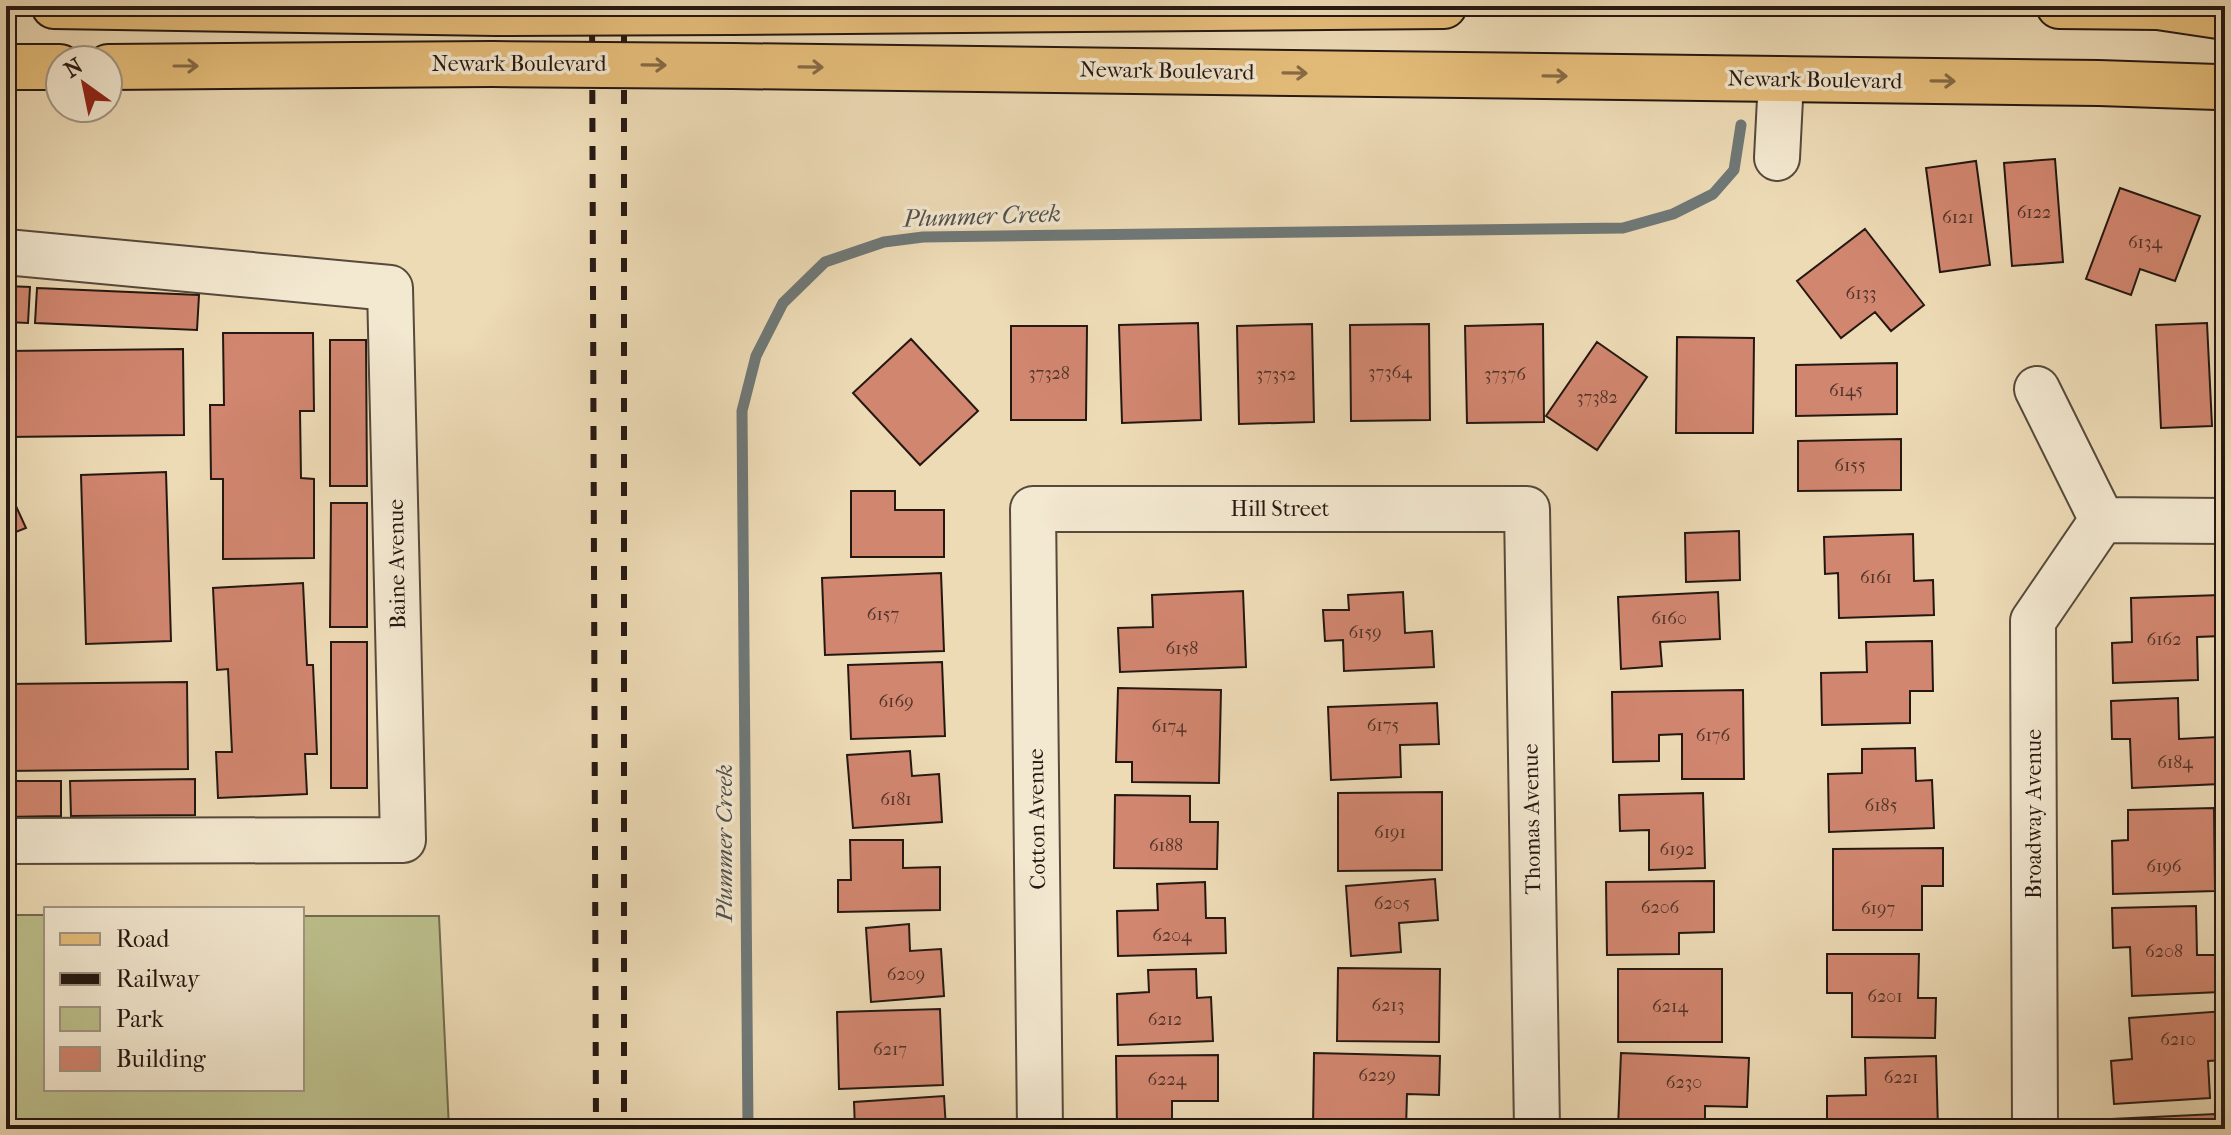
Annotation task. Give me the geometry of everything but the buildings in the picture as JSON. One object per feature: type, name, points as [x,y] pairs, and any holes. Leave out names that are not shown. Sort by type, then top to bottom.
[{"type":"main road","points":[[54,6],[496,13],[1444,6]]},
{"type":"main road","points":[[2059,6],[2158,7],[2225,17]]},
{"type":"main road","name":"Newark Boulevard","points":[[124,67],[733,66],[2099,83],[2225,89]]},
{"type":"main road","points":[[6,67],[44,67]]},
{"type":"street","points":[[1777,158],[1781,79]]},
{"type":"street","name":"Baine Avenue","points":[[6,252],[390,288],[403,840],[6,841]]},
{"type":"street","points":[[2037,389],[2102,520],[2225,521]]},
{"type":"street","name":"Hill Street","points":[[1033,509],[1527,509]]},
{"type":"street","name":"Cotton Avenue","points":[[1033,509],[1040,1129]]},
{"type":"street","name":"Thomas Avenue","points":[[1527,509],[1537,1129]]},
{"type":"street","name":"Broadway Avenue","points":[[2035,1129],[2033,621],[2102,520]]},
{"type":"green space","points":[[6,915],[44,915],[44,1091],[304,1091],[304,916],[439,916],[449,1129],[6,1129]]},
{"type":"waterway","name":"Plummer Creek","points":[[748,1129],[742,411],[756,356],[783,303],[825,262],[884,242],[923,237],[1623,228],[1673,214],[1713,194],[1734,170],[1741,125]]},
{"type":"railway","points":[[592,6],[596,1129]]},
{"type":"railway","points":[[624,6],[624,1129]]}]
